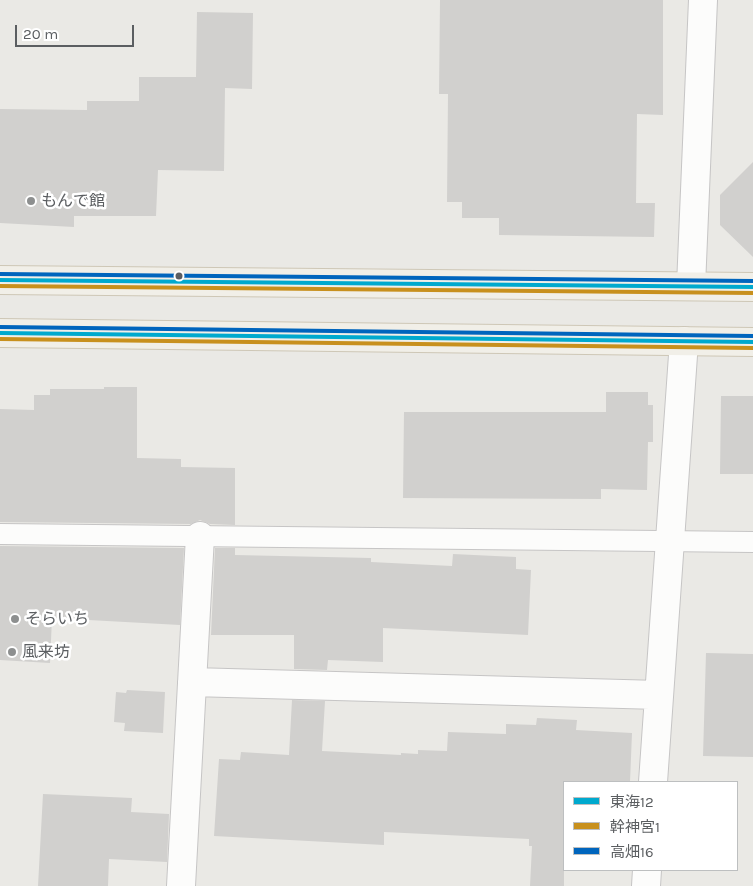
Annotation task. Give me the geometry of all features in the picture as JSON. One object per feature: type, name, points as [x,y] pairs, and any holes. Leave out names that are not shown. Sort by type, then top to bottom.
[{"type":"main road","points":[[0,280],[753,287]]},
{"type":"main road","points":[[0,333],[753,342]]},
{"type":"street","points":[[691,286],[703,0]]},
{"type":"street","points":[[653,781],[684,341]]},
{"type":"street","points":[[181,886],[200,536]]},
{"type":"street","points":[[192,682],[659,695]]},
{"type":"street","points":[[646,886],[647,871]]},
{"type":"lane","points":[[0,534],[753,542]]},
{"type":"building","points":[[440,0],[663,0],[663,115],[637,114],[636,203],[655,203],[654,237],[499,235],[499,218],[462,218],[462,202],[447,202],[448,94],[439,94]]},
{"type":"building","points":[[197,12],[253,13],[252,89],[225,88],[224,171],[158,170],[156,216],[74,216],[74,227],[0,223],[0,109],[87,110],[87,101],[139,101],[139,77],[196,77]]},
{"type":"building","points":[[753,162],[753,257],[720,225],[720,195]]},
{"type":"building","points":[[104,387],[137,387],[137,458],[181,459],[181,467],[235,468],[235,525],[210,524],[200,520],[191,524],[0,522],[0,409],[34,410],[34,395],[50,395],[50,389],[104,389]]},
{"type":"building","points":[[606,392],[648,392],[648,405],[653,405],[653,442],[648,442],[647,490],[601,489],[601,499],[403,498],[404,412],[606,412]]},
{"type":"building","points":[[721,396],[753,396],[753,474],[720,474]]},
{"type":"building","points":[[0,546],[184,548],[180,625],[52,618],[50,663],[0,660]]},
{"type":"building","points":[[215,548],[235,548],[235,555],[371,558],[371,562],[452,566],[453,554],[516,557],[516,569],[531,570],[528,635],[383,628],[383,662],[328,660],[327,670],[294,669],[294,635],[211,635]]},
{"type":"building","points":[[706,653],[753,654],[753,757],[703,756]]},
{"type":"building","points":[[127,690],[165,692],[163,733],[124,731],[125,723],[114,722],[116,692],[126,693]]},
{"type":"building","points":[[292,700],[325,701],[322,751],[401,755],[401,753],[418,754],[418,750],[447,751],[448,732],[506,734],[506,724],[536,725],[537,718],[577,720],[576,730],[632,733],[630,781],[563,781],[564,886],[530,886],[532,846],[529,846],[529,839],[384,832],[384,845],[214,836],[219,759],[240,760],[241,752],[289,755]]},
{"type":"building","points":[[43,794],[132,798],[131,812],[169,814],[167,862],[109,859],[108,886],[38,886]]},
{"type":"transit line","name":"高畑16","points":[[0,274],[753,281]]},
{"type":"transit line","name":"東海12","points":[[0,280],[753,287]]},
{"type":"transit line","name":"幹神宮1","points":[[0,286],[753,293]]},
{"type":"transit line","name":"高畑16","points":[[0,327],[753,336]]},
{"type":"transit line","name":"東海12","points":[[0,333],[753,342]]},
{"type":"transit line","name":"幹神宮1","points":[[0,339],[753,348]]},
{"type":"place","name":"もんで館","points":[[31,201]]},
{"type":"place","name":"そらいち","points":[[15,619]]},
{"type":"place","name":"風来坊","points":[[12,652]]}]
